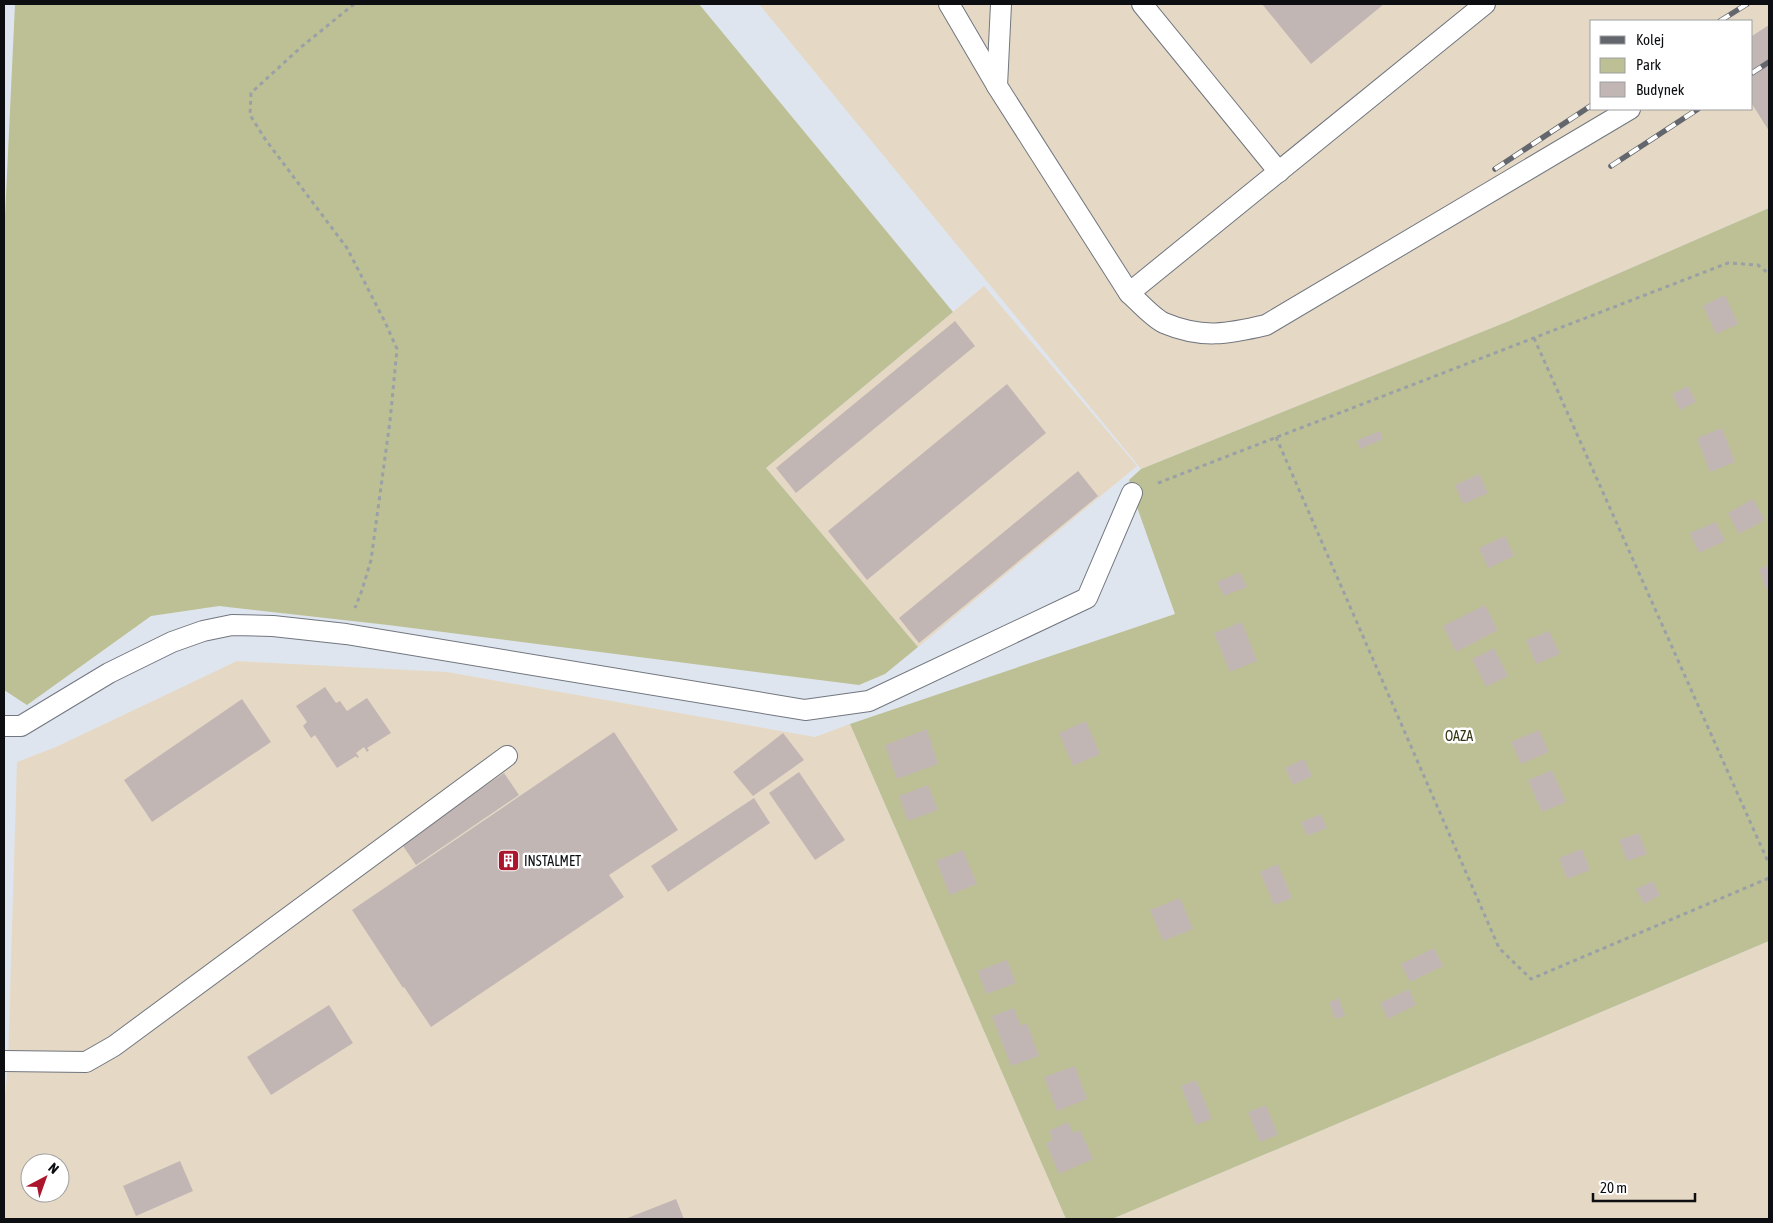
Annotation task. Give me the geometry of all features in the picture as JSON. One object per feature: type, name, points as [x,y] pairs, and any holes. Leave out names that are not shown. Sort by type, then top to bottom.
[{"type":"lane","points":[[949,4],[997,86],[1129,293],[1163,322],[1201,334],[1232,333],[1266,325],[1628,110]]},
{"type":"lane","points":[[997,86],[1000,4]]},
{"type":"lane","points":[[1142,4],[1279,172]]},
{"type":"lane","points":[[1129,293],[1485,4]]},
{"type":"lane","points":[[4,726],[21,726],[109,674],[172,642],[203,631],[232,625],[273,626],[346,634],[805,710],[869,701],[1086,598],[1132,493]]},
{"type":"lane","points":[[4,1062],[86,1062],[114,1046],[507,756]]},
{"type":"path","points":[[346,634],[371,560],[390,421],[397,349],[347,248],[265,140],[250,115],[251,93],[300,48],[354,4]]},
{"type":"path","points":[[1132,493],[1728,263],[1758,265],[1769,274]]},
{"type":"path","points":[[1534,338],[1769,864]]},
{"type":"path","points":[[1276,436],[1499,948],[1531,979],[1769,878]]},
{"type":"shaded area","points":[[759,4],[1769,4],[1769,208],[1509,321],[1141,469]]},
{"type":"shaded area","points":[[984,286],[1137,466],[918,647],[766,468]]},
{"type":"shaded area","points":[[237,661],[447,672],[815,737],[850,724],[1066,1219],[4,1219],[4,1111],[8,1062],[17,762],[56,747]]},
{"type":"shaded area","points":[[1769,941],[1769,1219],[1112,1219]]},
{"type":"green space","points":[[15,4],[699,4],[953,312],[766,468],[918,647],[885,674],[859,685],[388,625],[219,606],[151,616],[27,705],[4,690],[4,238]]},
{"type":"green space","name":"OAZA","points":[[1769,208],[1769,941],[1112,1219],[1066,1219],[850,724],[1175,614],[1132,493],[1129,480],[1141,469],[1509,321]]},
{"type":"building","points":[[1262,4],[1384,4],[1311,64]]},
{"type":"building","points":[[1769,25],[1769,131],[1753,106],[1753,35]]},
{"type":"building","points":[[1725,295],[1738,324],[1716,334],[1703,306]]},
{"type":"building","points":[[955,321],[975,346],[796,493],[776,468]]},
{"type":"building","points":[[1007,384],[1046,433],[867,580],[828,531]]},
{"type":"building","points":[[1688,386],[1696,402],[1680,410],[1672,394]]},
{"type":"building","points":[[1722,428],[1735,462],[1710,472],[1697,438]]},
{"type":"building","points":[[1380,431],[1383,439],[1360,449],[1357,440]]},
{"type":"building","points":[[1078,471],[1098,496],[919,643],[899,618]]},
{"type":"building","points":[[1479,474],[1488,493],[1463,504],[1455,485]]},
{"type":"building","points":[[1753,499],[1765,520],[1739,534],[1728,513]]},
{"type":"building","points":[[1716,522],[1725,541],[1699,553],[1690,533]]},
{"type":"building","points":[[1505,536],[1514,556],[1488,568],[1479,548]]},
{"type":"building","points":[[1769,565],[1769,588],[1766,589],[1759,569]]},
{"type":"building","points":[[1240,572],[1247,587],[1224,596],[1217,582]]},
{"type":"building","points":[[1485,605],[1498,630],[1456,652],[1443,626]]},
{"type":"building","points":[[1242,622],[1257,661],[1230,672],[1214,633]]},
{"type":"building","points":[[1549,631],[1560,654],[1536,664],[1526,640]]},
{"type":"building","points":[[1494,648],[1508,676],[1486,687],[1472,659]]},
{"type":"building","points":[[325,687],[336,703],[340,701],[347,711],[367,698],[391,733],[367,748],[369,750],[367,752],[364,747],[356,753],[359,757],[357,758],[356,756],[337,768],[315,735],[311,738],[303,726],[307,722],[296,706]]},
{"type":"building","points":[[242,699],[271,742],[152,822],[124,780]]},
{"type":"building","points":[[1086,721],[1100,754],[1073,766],[1059,733]]},
{"type":"building","points":[[927,729],[938,764],[897,779],[885,745]]},
{"type":"building","points":[[1539,730],[1549,752],[1521,764],[1511,742]]},
{"type":"building","name":"INSTALMET","points":[[614,732],[678,830],[609,875],[624,897],[431,1027],[352,910]]},
{"type":"building","points":[[783,733],[804,760],[753,796],[733,772]]},
{"type":"building","points":[[1304,759],[1312,776],[1293,785],[1285,768]]},
{"type":"building","points":[[1552,770],[1566,802],[1542,812],[1528,780]]},
{"type":"building","points":[[799,772],[845,840],[815,860],[769,793]]},
{"type":"building","points":[[504,773],[519,795],[416,865],[401,843]]},
{"type":"building","points":[[928,785],[938,810],[908,821],[899,796]]},
{"type":"building","points":[[754,798],[770,823],[668,892],[651,866]]},
{"type":"building","points":[[1321,814],[1327,828],[1307,836],[1301,822]]},
{"type":"building","points":[[1639,833],[1647,854],[1627,861],[1619,840]]},
{"type":"building","points":[[1582,849],[1590,870],[1567,879],[1559,858]]},
{"type":"building","points":[[963,850],[977,884],[950,895],[936,861]]},
{"type":"building","points":[[1278,864],[1292,898],[1274,905],[1260,872]]},
{"type":"building","points":[[1653,881],[1660,895],[1644,904],[1636,889]]},
{"type":"building","points":[[1180,898],[1193,929],[1163,941],[1150,910]]},
{"type":"building","points":[[1434,948],[1443,966],[1410,982],[1401,964]]},
{"type":"building","points":[[1007,960],[1016,983],[986,994],[978,971]]},
{"type":"building","points":[[1409,989],[1416,1005],[1388,1019],[1380,1003]]},
{"type":"building","points":[[1339,998],[1345,1016],[1335,1019],[1329,1002]]},
{"type":"building","points":[[329,1005],[353,1043],[271,1095],[247,1057]]},
{"type":"building","points":[[1014,1008],[1021,1026],[1027,1023],[1039,1056],[1011,1066],[992,1016]]},
{"type":"building","points":[[1075,1066],[1087,1099],[1057,1111],[1044,1077]]},
{"type":"building","points":[[1196,1080],[1212,1119],[1196,1125],[1181,1086]]},
{"type":"building","points":[[1266,1105],[1278,1135],[1260,1142],[1248,1112]]},
{"type":"building","points":[[1068,1122],[1073,1133],[1080,1130],[1093,1159],[1059,1174],[1046,1143],[1053,1140],[1049,1131]]},
{"type":"building","points":[[180,1161],[193,1191],[136,1216],[123,1186]]},
{"type":"building","points":[[676,1199],[684,1219],[625,1219]]},
{"type":"railway","points":[[1722,20],[1747,4]]},
{"type":"railway","points":[[1753,72],[1769,62]]},
{"type":"railway","points":[[1495,169],[1590,106]]},
{"type":"railway","points":[[1611,166],[1696,110]]},
{"type":"place","name":"INSTALMET","points":[[508,861]]}]
